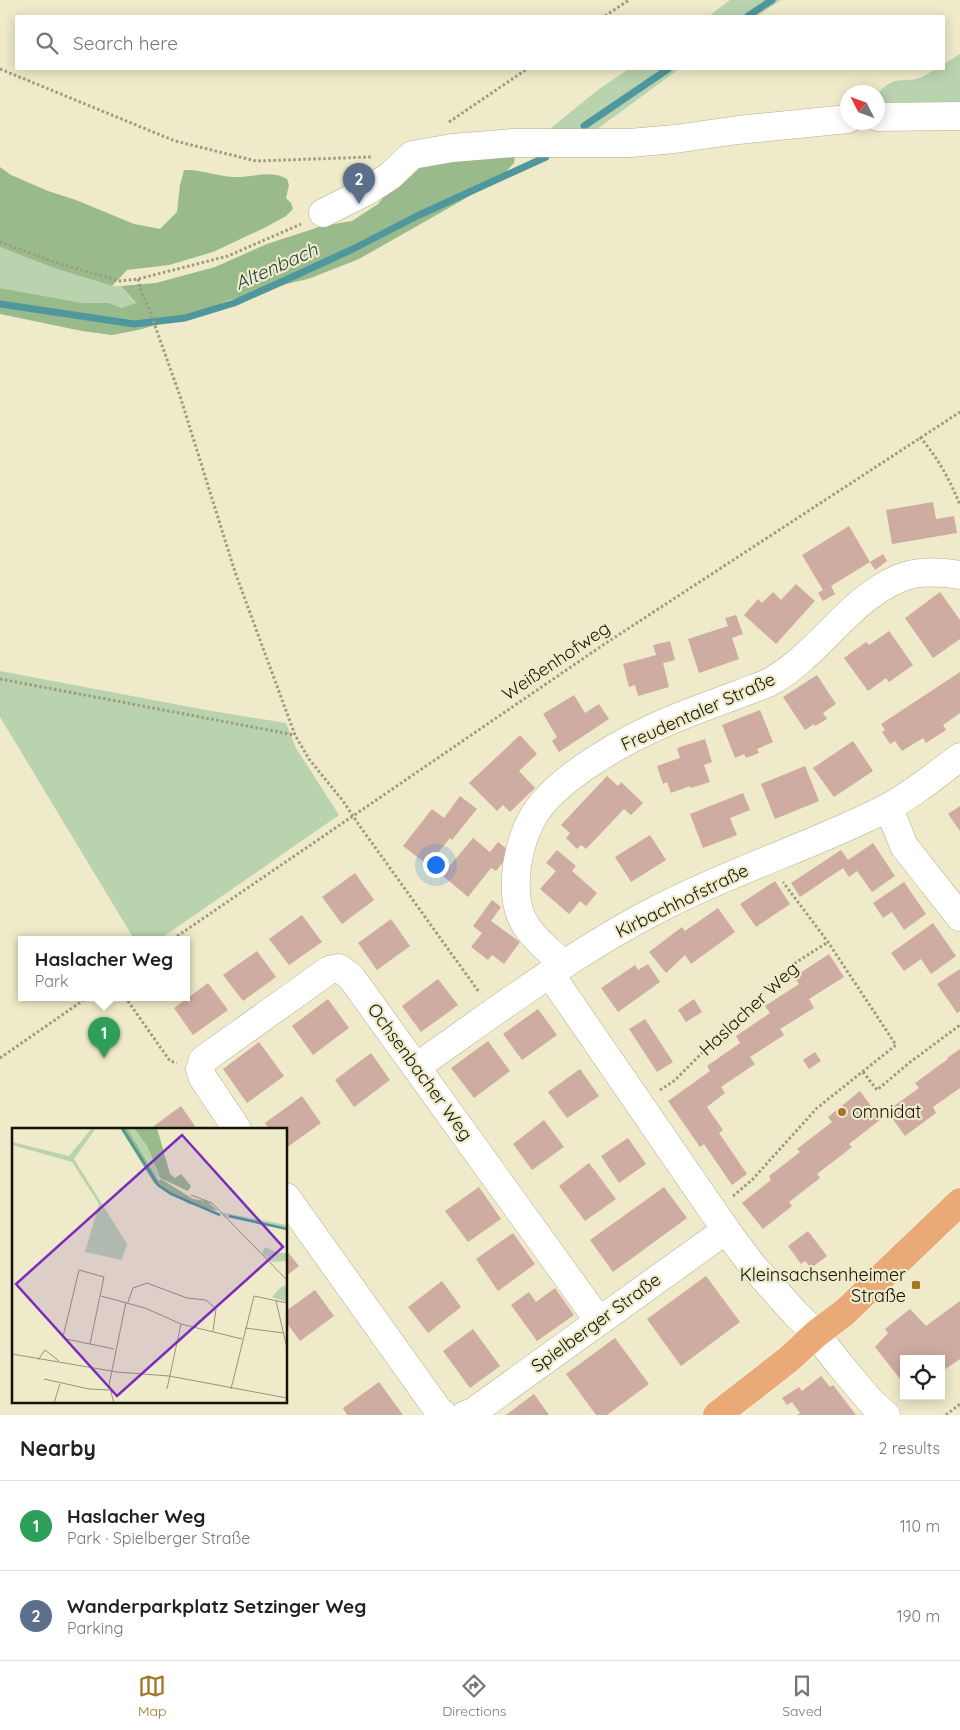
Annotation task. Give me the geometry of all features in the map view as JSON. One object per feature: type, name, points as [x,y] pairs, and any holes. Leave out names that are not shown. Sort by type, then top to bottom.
[{"type":"main road","points":[[717,1415],[789,1359],[816,1334],[845,1312],[960,1202]]},
{"type":"street","points":[[885,117],[960,116]]},
{"type":"street","points":[[323,213],[367,191],[390,176],[412,155],[452,148],[513,143],[630,143],[657,141],[840,120]]},
{"type":"street","name":"Freudentaler Straße","points":[[556,970],[552,952],[538,940],[525,924],[518,908],[515,882],[518,856],[526,831],[536,813],[550,795],[576,773],[617,747],[667,722],[767,683],[790,669],[809,654],[860,604],[880,589],[901,577],[944,572],[960,575]]},
{"type":"street","name":"Kirbachhofstraße","points":[[416,1067],[556,970],[659,908],[716,881],[784,854],[886,808],[931,779],[960,757]]},
{"type":"street","points":[[886,808],[895,823],[904,846],[960,917]]},
{"type":"street","name":"Ochsenbacher Weg","points":[[200,1069],[203,1060],[213,1052],[329,970],[339,968],[351,977],[599,1321]]},
{"type":"street","points":[[556,970],[640,1105],[752,1265],[816,1334],[872,1402],[886,1415]]},
{"type":"street","points":[[200,1069],[210,1091],[236,1128]]},
{"type":"street","points":[[288,1200],[438,1410],[444,1415]]},
{"type":"street","name":"Spielberger Straße","points":[[465,1415],[473,1412],[599,1321],[720,1221]]},
{"type":"path","points":[[606,15],[629,0]]},
{"type":"path","points":[[0,70],[176,141],[256,161],[373,157]]},
{"type":"path","points":[[444,125],[526,70]]},
{"type":"path","points":[[0,242],[60,264],[120,281],[138,279],[228,256],[323,213]]},
{"type":"path","points":[[138,279],[141,292],[148,306],[180,396],[235,572],[295,735],[309,758],[354,816],[482,996]]},
{"type":"path","name":"Weißenhofweg","points":[[176,936],[603,645],[960,412]]},
{"type":"path","points":[[920,437],[948,476],[960,505]]},
{"type":"path","points":[[0,679],[295,735]]},
{"type":"path","points":[[720,1221],[752,1180],[817,1108],[896,1045],[828,942],[768,860]]},
{"type":"path","name":"Haslacher Weg","points":[[640,1105],[674,1080],[774,980],[828,942]]},
{"type":"path","points":[[0,1058],[82,1001]]},
{"type":"path","points":[[128,1001],[170,1061],[200,1069]]},
{"type":"path","points":[[863,1072],[877,1090],[909,1063],[960,1025]]},
{"type":"path","points":[[946,1415],[960,1404]]},
{"type":"green space","points":[[730,0],[781,0],[758,15],[710,15]]},
{"type":"green space","points":[[960,54],[960,120],[885,105],[885,86],[889,83],[899,80],[916,79],[934,70],[945,70],[945,63]]},
{"type":"green space","points":[[628,70],[678,70],[567,151],[525,149],[599,89]]},
{"type":"green space","points":[[515,155],[514,163],[504,174],[461,201],[359,259],[308,279],[265,289],[188,316],[112,335],[82,331],[0,314],[0,288],[83,303],[109,303],[122,308],[136,303],[121,286],[156,283],[215,267],[267,244],[322,226],[352,221],[378,204],[393,185],[416,163]]},
{"type":"green space","points":[[0,167],[11,175],[48,191],[76,200],[134,224],[160,229],[177,212],[184,170],[233,177],[268,174],[281,176],[287,179],[289,185],[286,198],[291,203],[293,209],[286,216],[266,227],[213,252],[169,265],[127,270],[112,286],[54,268],[0,247]]},
{"type":"green space","points":[[0,247],[54,268],[112,286],[121,286],[136,304],[122,308],[109,303],[83,303],[0,288]]},
{"type":"green space","points":[[0,671],[206,710],[286,723],[296,748],[339,815],[164,936],[132,936],[0,717]]},
{"type":"building","points":[[933,502],[936,519],[954,516],[957,533],[892,544],[886,510]]},
{"type":"building","points":[[849,526],[870,562],[831,586],[835,594],[823,601],[818,593],[823,590],[802,555]]},
{"type":"building","points":[[883,554],[887,561],[875,570],[870,562]]},
{"type":"building","points":[[796,584],[815,601],[776,644],[744,615],[758,599],[762,603],[773,592],[781,600]]},
{"type":"building","points":[[940,592],[960,620],[960,639],[933,658],[905,618]]},
{"type":"building","points":[[736,615],[743,634],[732,638],[739,659],[699,673],[688,639],[728,626],[725,618]]},
{"type":"building","points":[[889,631],[913,665],[889,682],[886,678],[868,691],[844,658],[866,642],[869,645]]},
{"type":"building","points":[[670,641],[675,660],[663,663],[669,687],[638,696],[635,685],[629,687],[623,664],[656,655],[653,645]]},
{"type":"building","points":[[960,672],[960,713],[943,725],[946,730],[926,743],[923,738],[902,751],[895,741],[890,744],[882,732],[885,730],[881,724]]},
{"type":"building","points":[[817,675],[836,704],[823,713],[827,719],[805,730],[783,697]]},
{"type":"building","points":[[574,695],[585,713],[599,704],[609,719],[559,752],[552,741],[557,737],[543,714]]},
{"type":"building","points":[[760,710],[773,742],[757,749],[759,753],[746,758],[744,754],[735,758],[722,725]]},
{"type":"building","points":[[520,735],[537,754],[519,771],[535,788],[510,812],[503,805],[497,811],[469,783]]},
{"type":"building","points":[[705,739],[712,762],[704,765],[710,782],[691,788],[690,786],[671,793],[667,782],[663,784],[657,766],[680,758],[677,748]]},
{"type":"building","points":[[853,741],[873,771],[834,797],[813,768]]},
{"type":"building","points":[[805,766],[819,801],[775,819],[761,784]]},
{"type":"building","points":[[607,776],[618,786],[621,782],[643,803],[631,815],[624,809],[586,849],[581,845],[577,849],[566,838],[570,833],[561,825]]},
{"type":"building","points":[[743,793],[750,810],[730,818],[737,835],[703,848],[690,814]]},
{"type":"building","points":[[460,796],[477,809],[452,840],[450,838],[428,865],[403,846],[432,809],[444,818]]},
{"type":"building","points":[[960,806],[960,831],[948,814]]},
{"type":"building","points":[[650,835],[666,860],[631,882],[615,857]]},
{"type":"building","points":[[473,838],[490,852],[498,842],[511,852],[496,871],[491,868],[468,897],[442,875]]},
{"type":"building","points":[[873,843],[895,876],[872,892],[857,871],[849,877],[843,868],[800,897],[791,883],[841,850],[848,860]]},
{"type":"building","points":[[557,850],[576,866],[572,871],[597,893],[586,906],[580,901],[569,914],[540,889],[556,871],[546,863]]},
{"type":"building","points":[[355,873],[374,900],[342,924],[322,897]]},
{"type":"building","points":[[775,881],[790,904],[756,927],[740,904]]},
{"type":"building","points":[[904,882],[926,914],[904,930],[892,912],[883,918],[873,903]]},
{"type":"building","points":[[492,900],[501,907],[491,921],[520,942],[504,964],[492,955],[488,960],[471,947],[482,933],[473,926]]},
{"type":"building","points":[[718,908],[735,932],[691,964],[685,955],[666,973],[649,952],[682,927],[685,931]]},
{"type":"building","points":[[302,915],[322,942],[289,965],[269,939]]},
{"type":"building","points":[[391,919],[410,946],[377,970],[358,943]]},
{"type":"building","points":[[933,923],[956,956],[931,974],[921,959],[904,971],[891,953]]},
{"type":"building","points":[[257,951],[276,977],[243,1001],[223,975]]},
{"type":"building","points":[[829,954],[844,977],[809,999],[814,1008],[780,1029],[784,1035],[750,1057],[755,1064],[721,1087],[725,1093],[707,1107],[723,1130],[719,1133],[747,1174],[732,1185],[704,1144],[700,1147],[668,1101],[710,1071],[707,1066],[740,1043],[736,1036],[770,1013],[765,1006],[799,984],[794,977]]},
{"type":"building","points":[[648,964],[660,982],[618,1012],[601,988],[635,965],[638,970]]},
{"type":"building","points":[[960,969],[960,1011],[957,1013],[937,984]]},
{"type":"building","points":[[438,979],[458,1005],[421,1032],[402,1006]]},
{"type":"building","points":[[208,983],[228,1010],[193,1035],[174,1008],[184,1001],[190,1001],[190,996]]},
{"type":"building","points":[[328,999],[349,1028],[313,1055],[292,1026]]},
{"type":"building","points":[[694,999],[702,1012],[686,1022],[678,1010]]},
{"type":"building","points":[[538,1009],[557,1035],[522,1060],[503,1034]]},
{"type":"building","points":[[645,1019],[673,1062],[657,1072],[629,1029]]},
{"type":"building","points":[[488,1041],[510,1071],[474,1098],[451,1068]]},
{"type":"building","points":[[259,1042],[284,1076],[247,1103],[223,1069]]},
{"type":"building","points":[[960,1049],[960,1088],[933,1107],[936,1113],[905,1136],[887,1111],[919,1088],[915,1083]]},
{"type":"building","points":[[815,1052],[821,1061],[809,1069],[803,1060]]},
{"type":"building","points":[[371,1053],[390,1080],[354,1107],[335,1080]]},
{"type":"building","points":[[580,1069],[599,1096],[567,1118],[548,1092]]},
{"type":"building","points":[[860,1091],[881,1119],[849,1144],[852,1147],[817,1174],[820,1178],[789,1202],[792,1206],[763,1229],[742,1203],[771,1180],[769,1176],[800,1152],[797,1149],[832,1122],[828,1117]]},
{"type":"building","points":[[302,1096],[321,1123],[288,1147],[288,1128],[268,1128],[265,1123]]},
{"type":"building","points":[[181,1106],[196,1128],[151,1128]]},
{"type":"building","points":[[544,1120],[564,1147],[532,1170],[513,1144]]},
{"type":"building","points":[[628,1138],[646,1164],[619,1183],[601,1156]]},
{"type":"building","points":[[589,1163],[616,1199],[585,1221],[559,1186]]},
{"type":"building","points":[[479,1187],[501,1219],[468,1242],[445,1211]]},
{"type":"building","points":[[664,1187],[687,1218],[613,1272],[590,1240]]},
{"type":"building","points":[[808,1231],[827,1256],[811,1268],[805,1261],[801,1264],[788,1246]]},
{"type":"building","points":[[513,1233],[535,1264],[498,1291],[476,1259]]},
{"type":"building","points":[[288,1252],[299,1266],[288,1274]]},
{"type":"building","points":[[706,1276],[740,1322],[681,1366],[647,1319]]},
{"type":"building","points":[[442,1281],[461,1307],[428,1333],[408,1307]]},
{"type":"building","points":[[555,1288],[574,1315],[537,1341],[511,1305],[529,1292],[536,1302]]},
{"type":"building","points":[[315,1290],[334,1316],[300,1341],[288,1325],[288,1310]]},
{"type":"building","points":[[960,1301],[960,1359],[945,1369],[945,1355],[900,1355],[900,1379],[875,1347],[888,1333],[885,1329],[910,1309],[926,1326]]},
{"type":"building","points":[[473,1329],[500,1366],[470,1388],[443,1351]]},
{"type":"building","points":[[615,1338],[649,1384],[607,1415],[596,1415],[566,1374]]},
{"type":"building","points":[[821,1376],[830,1387],[833,1385],[856,1415],[797,1415],[800,1413],[792,1402],[787,1405],[782,1398],[799,1387],[802,1391]]},
{"type":"building","points":[[379,1382],[403,1415],[347,1415],[343,1408]]},
{"type":"building","points":[[534,1394],[549,1415],[506,1415]]},
{"type":"waterway","name":"Altenbach","points":[[750,15],[772,0]]},
{"type":"waterway","name":"Altenbach","points":[[584,126],[667,70]]},
{"type":"waterway","name":"Altenbach","points":[[0,304],[134,324],[185,318],[234,303],[279,283],[353,249],[417,216],[546,157]]},
{"type":"place","name":"Wanderparkplatz Setzinger Weg","points":[[359,204]]},
{"type":"place","name":"Haslacher Weg","points":[[104,1058]]},
{"type":"place","name":"omnidat","points":[[842,1112]]},
{"type":"place","name":"Kleinsachsenheimer Straße","points":[[916,1285]]}]
